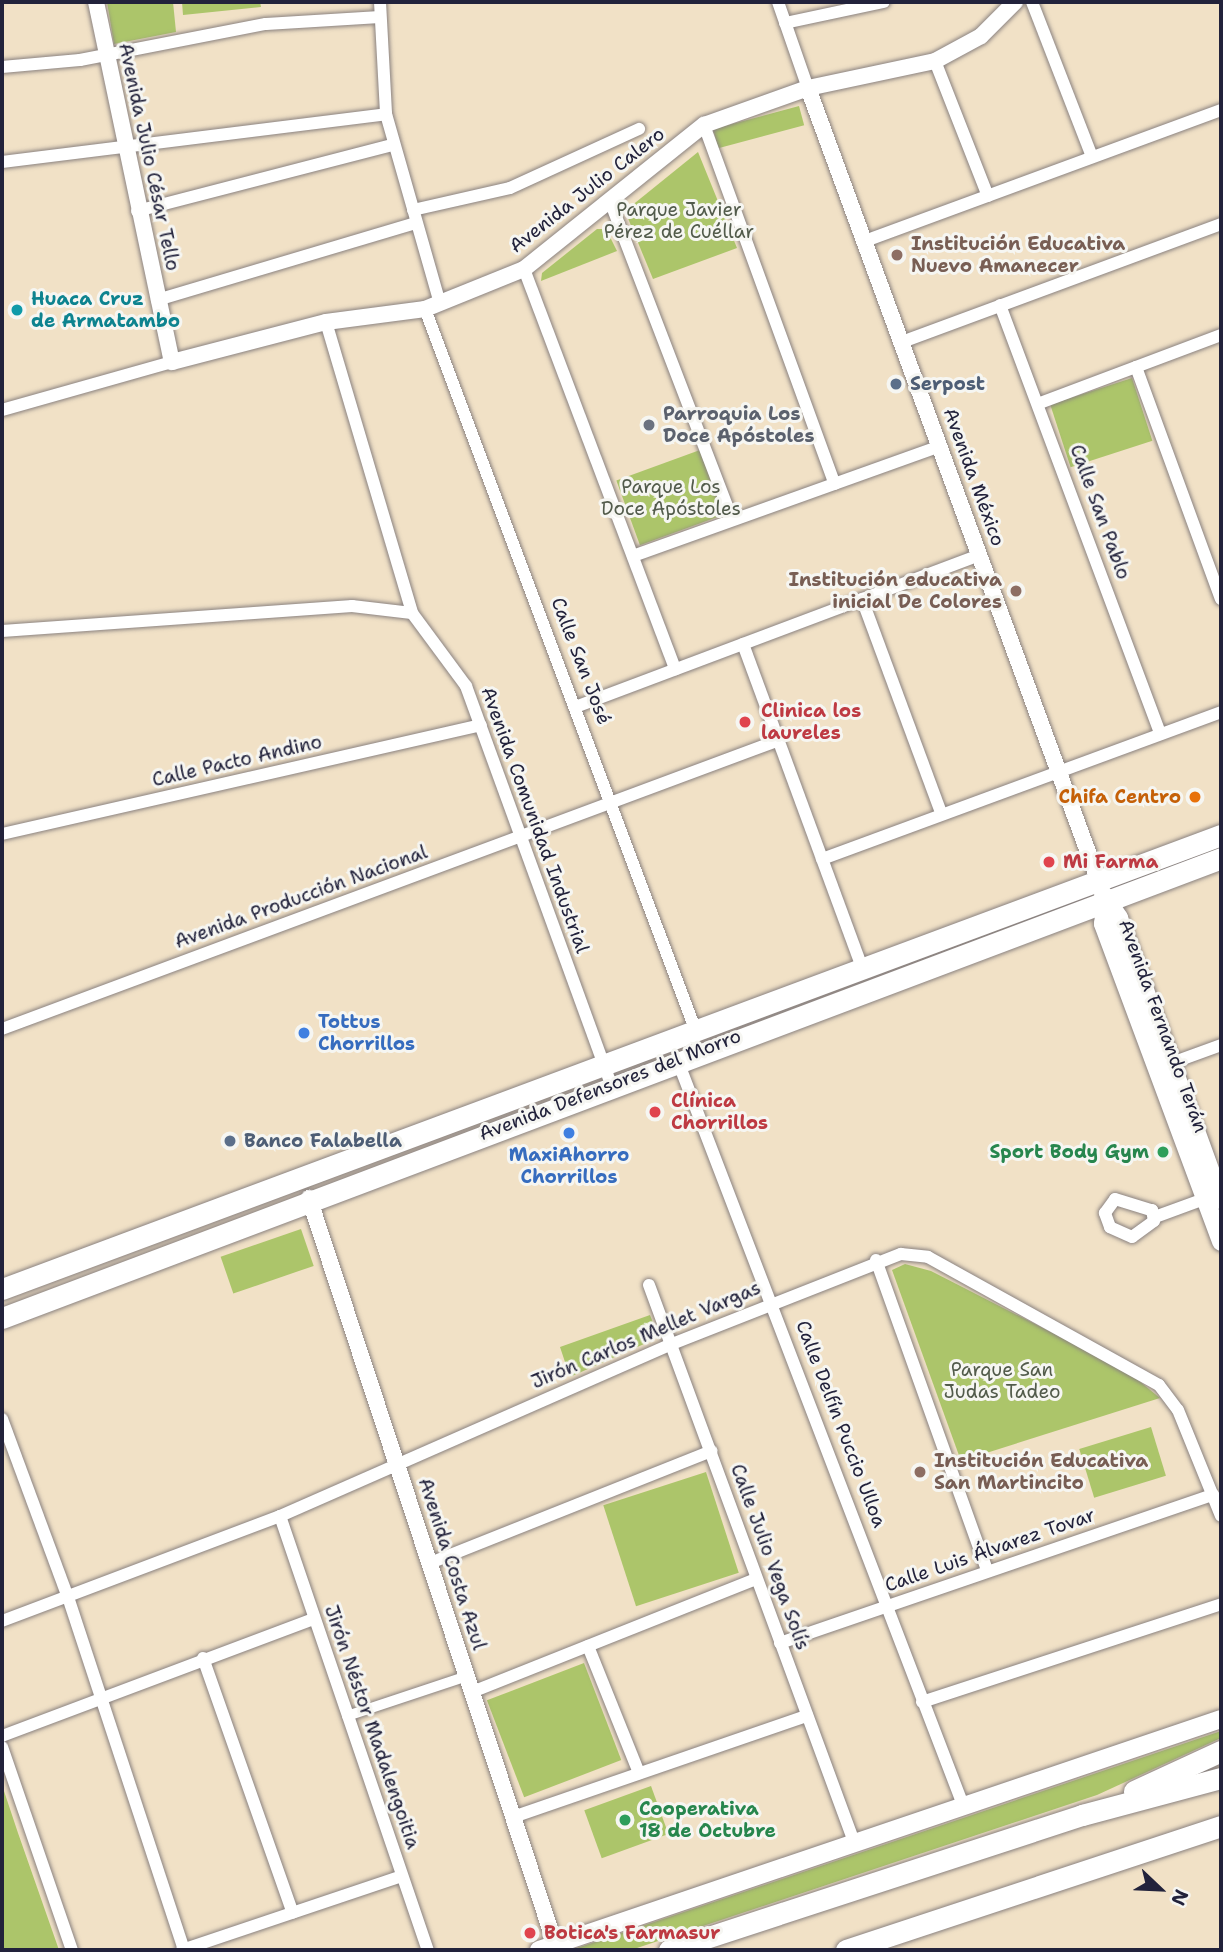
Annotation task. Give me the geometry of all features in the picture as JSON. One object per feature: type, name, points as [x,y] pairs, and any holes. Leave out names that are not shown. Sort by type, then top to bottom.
[{"type":"main road","name":"Avenida Defensores del Morro","points":[[2,1318],[677,1059],[1102,892],[1221,835]]},
{"type":"main road","name":"Avenida Defensores del Morro","points":[[2,1289],[861,964],[1221,858]]},
{"type":"main road","name":"Avenida Fernando Terán","points":[[1102,892],[1116,909],[1164,1066],[1216,1195],[1221,1242]]},
{"type":"main road","points":[[547,1947],[1221,1719]]},
{"type":"main road","points":[[1082,1815],[1221,1751]]},
{"type":"main road","points":[[669,1950],[1082,1815],[1221,1778]]},
{"type":"main road","points":[[846,1950],[1221,1826]]},
{"type":"street","name":"Avenida Julio César Tello","points":[[96,2],[137,211],[172,362]]},
{"type":"street","name":"Calle San José","points":[[380,2],[386,114],[392,145],[415,216],[432,306],[695,1029]]},
{"type":"street","points":[[778,2],[808,88]]},
{"type":"street","points":[[785,23],[884,2]]},
{"type":"street","name":"Avenida Julio Calero","points":[[2,410],[326,322],[432,306],[524,269],[704,125],[808,88],[935,61],[981,36],[1015,2]]},
{"type":"street","points":[[1032,2],[1090,158]]},
{"type":"street","points":[[2,67],[266,24],[380,17]]},
{"type":"street","points":[[935,61],[988,195]]},
{"type":"street","name":"Avenida México","points":[[808,88],[1060,771],[1102,892]]},
{"type":"street","points":[[865,240],[1221,110]]},
{"type":"street","points":[[2,162],[124,149],[386,114]]},
{"type":"street","points":[[704,125],[835,484]]},
{"type":"street","points":[[158,300],[415,216],[510,188],[639,129]]},
{"type":"street","points":[[137,211],[392,145]]},
{"type":"street","points":[[610,201],[732,519]]},
{"type":"street","points":[[902,342],[1221,224]]},
{"type":"street","points":[[524,269],[675,669]]},
{"type":"street","name":"Calle San Pablo","points":[[1000,305],[1040,403],[1160,734]]},
{"type":"street","name":"Avenida Comunidad Industrial","points":[[326,322],[412,613],[466,687],[611,1084]]},
{"type":"street","points":[[1040,403],[1221,335]]},
{"type":"street","points":[[1136,367],[1221,599]]},
{"type":"street","points":[[633,556],[940,446]]},
{"type":"street","points":[[578,706],[979,555]]},
{"type":"street","points":[[862,599],[941,813]]},
{"type":"street","points":[[2,631],[352,606],[412,613]]},
{"type":"street","points":[[743,644],[861,964]]},
{"type":"street","points":[[822,859],[1221,712]]},
{"type":"street","name":"Calle Pacto Andino","points":[[2,834],[481,725]]},
{"type":"street","name":"Avenida Producción Nacional","points":[[2,1029],[779,740]]},
{"type":"street","points":[[1164,1066],[1221,1045]]},
{"type":"street","name":"Calle Delfín Puccio Ulloa","points":[[677,1059],[775,1303],[922,1702],[963,1805]]},
{"type":"street","points":[[1156,1217],[1216,1195]]},
{"type":"street","name":"Avenida Costa Azul","points":[[309,1198],[513,1816],[547,1947]]},
{"type":"street","name":"Jirón Carlos Mellet Vargas","points":[[2,1620],[280,1516],[396,1462],[672,1344],[876,1261],[928,1257],[1146,1374],[1178,1410],[1221,1516]]},
{"type":"street","points":[[876,1261],[987,1570]]},
{"type":"street","name":"Calle Julio Vega Solís","points":[[649,1285],[854,1842]]},
{"type":"street","points":[[2,1419],[68,1597],[184,1950],[402,1876]]},
{"type":"street","points":[[430,1563],[712,1451]]},
{"type":"street","name":"Calle Luis Álvarez Tovar","points":[[780,1643],[987,1570],[1213,1495]]},
{"type":"street","name":"Jirón Néstor Madalengoitia","points":[[280,1516],[428,1950]]},
{"type":"street","points":[[472,1692],[756,1579]]},
{"type":"street","points":[[922,1702],[1221,1604]]},
{"type":"street","points":[[2,1736],[103,1700],[203,1658],[314,1619]]},
{"type":"street","points":[[588,1646],[639,1773]]},
{"type":"street","points":[[203,1658],[293,1913]]},
{"type":"street","points":[[347,1716],[467,1676]]},
{"type":"street","points":[[513,1816],[807,1716]]},
{"type":"street","points":[[2,1747],[72,1950]]},
{"type":"green space","points":[[107,2],[173,2],[176,32],[114,44]]},
{"type":"green space","points":[[182,2],[260,2],[261,7],[183,15]]},
{"type":"green space","points":[[799,106],[804,125],[718,148],[713,129]]},
{"type":"green space","name":"Parque Javier Pérez de Cuéllar","points":[[698,152],[737,248],[653,279],[625,211]]},
{"type":"green space","points":[[597,229],[606,229],[617,251],[541,281],[542,273]]},
{"type":"green space","points":[[1132,378],[1152,441],[1071,467],[1050,405]]},
{"type":"green space","name":"Parque Los Doce Apóstoles","points":[[700,450],[724,515],[640,545],[616,480]]},
{"type":"green space","points":[[301,1229],[314,1266],[233,1294],[221,1257]]},
{"type":"green space","name":"Parque San Judas Tadeo","points":[[905,1264],[931,1271],[1127,1371],[1160,1398],[961,1461],[892,1270]]},
{"type":"green space","points":[[650,1315],[658,1335],[653,1340],[570,1377],[560,1347]]},
{"type":"green space","points":[[1151,1427],[1166,1476],[1094,1498],[1079,1449]]},
{"type":"green space","points":[[706,1472],[739,1573],[636,1606],[603,1505]]},
{"type":"green space","points":[[584,1663],[621,1760],[524,1797],[487,1700]]},
{"type":"green space","points":[[1221,1731],[1221,1738],[1097,1795],[631,1950],[571,1950]]},
{"type":"green space","points":[[2,1785],[18,1833],[59,1950],[2,1950]]},
{"type":"green space","name":"Cooperativa 18 de Octubre","points":[[651,1786],[668,1834],[602,1858],[584,1810]]},
{"type":"place","name":"Institución Educativa Nuevo Amanecer","points":[[897,255]]},
{"type":"place","name":"Huaca Cruz de Armatambo","points":[[17,310]]},
{"type":"place","name":"Serpost","points":[[896,384]]},
{"type":"place","name":"Parroquia Los Doce Apóstoles","points":[[649,425]]},
{"type":"place","name":"Institución educativa inicial De Colores","points":[[1016,591]]},
{"type":"place","name":"Clinica los laureles","points":[[745,722]]},
{"type":"place","name":"Chifa Centro","points":[[1195,797]]},
{"type":"place","name":"Mi Farma","points":[[1049,862]]},
{"type":"place","name":"Tottus Chorrillos","points":[[304,1033]]},
{"type":"place","name":"Clínica Chorrillos","points":[[655,1112]]},
{"type":"place","name":"MaxiAhorro Chorrillos","points":[[569,1133]]},
{"type":"place","name":"Banco Falabella","points":[[230,1141]]},
{"type":"place","name":"Sport Body Gym","points":[[1163,1152]]},
{"type":"place","name":"Institución Educativa San Martincito","points":[[920,1472]]},
{"type":"place","name":"Cooperativa 18 de Octubre","points":[[625,1820]]},
{"type":"place","name":"Botica's Farmasur","points":[[530,1933]]}]
